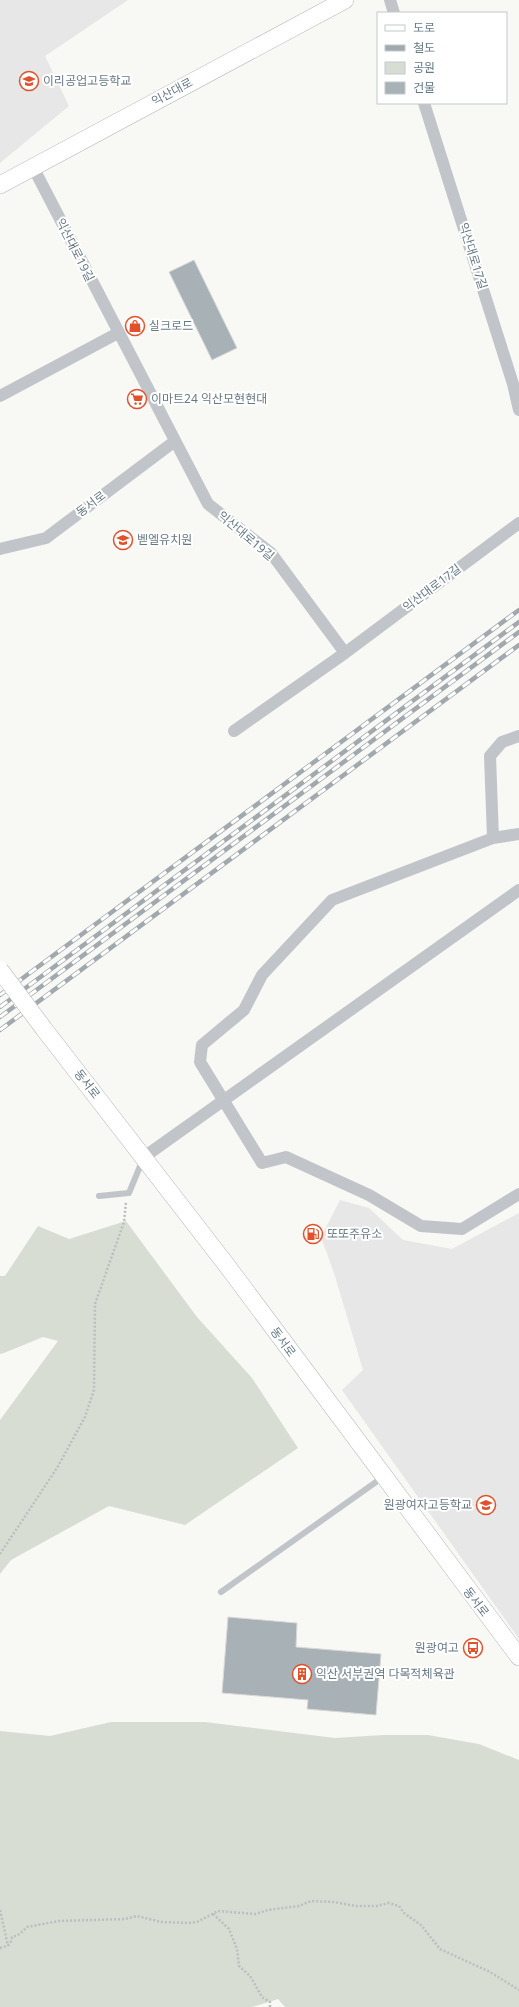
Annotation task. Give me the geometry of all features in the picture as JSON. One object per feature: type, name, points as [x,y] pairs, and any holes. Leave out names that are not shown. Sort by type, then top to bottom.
[{"type":"street","name":"익산대로","points":[[0,185],[345,0]]},
{"type":"street","points":[[390,0],[394,12]]},
{"type":"street","name":"익산대로17길","points":[[424,104],[516,380],[519,410]]},
{"type":"street","name":"익산대로19길","points":[[32,167],[208,504],[271,553],[345,653]]},
{"type":"street","points":[[0,396],[118,333]]},
{"type":"street","name":"동서로","points":[[0,549],[46,538],[175,442]]},
{"type":"street","name":"익산대로17길","points":[[345,653],[519,524]]},
{"type":"street","points":[[234,731],[345,653]]},
{"type":"street","points":[[493,838],[490,756],[502,742],[519,736]]},
{"type":"street","points":[[519,834],[493,838],[332,900],[262,975],[244,1010],[202,1045],[200,1062],[262,1163],[286,1156],[369,1195],[421,1226],[462,1229],[519,1194]]},
{"type":"street","points":[[144,1157],[519,890]]},
{"type":"street","name":"동서로","points":[[0,970],[144,1157],[383,1478],[519,1657]]},
{"type":"lane","points":[[99,1196],[129,1193],[144,1157]]},
{"type":"lane","points":[[221,1592],[383,1478]]},
{"type":"path","points":[[0,1554],[57,1468],[85,1417],[94,1390],[95,1304],[124,1222],[126,1194]]},
{"type":"path","points":[[0,1948],[8,1946],[12,1943],[12,1937],[20,1934],[27,1927],[59,1921],[125,1918],[137,1916],[161,1922],[189,1923],[197,1922],[218,1911],[255,1914],[268,1910],[299,1906],[311,1901],[334,1902],[363,1906],[394,1904],[399,1906],[404,1913],[421,1925],[440,1949],[490,1972],[519,1990]]},
{"type":"path","points":[[0,1910],[8,1946]]},
{"type":"path","points":[[213,1914],[229,1928],[237,1949],[239,1966],[250,1976],[262,1997],[270,2002],[270,2007]]},
{"type":"shaded area","name":"이리공업고등학교","points":[[0,0],[128,0],[45,56],[69,106],[0,163]]},
{"type":"shaded area","points":[[340,1200],[369,1208],[403,1240],[452,1249],[519,1213],[519,1639],[342,1390],[363,1370],[335,1276],[321,1237]]},
{"type":"green space","points":[[126,1221],[197,1317],[252,1378],[298,1448],[185,1525],[109,1506],[11,1560],[0,1574],[0,1420],[58,1341],[43,1337],[0,1354],[0,1276],[5,1276],[38,1226],[69,1239]]},
{"type":"green space","points":[[111,1722],[205,1722],[335,1738],[383,1735],[428,1735],[479,1744],[519,1760],[519,2007],[285,2007],[278,1999],[252,2007],[0,2007],[0,1731],[50,1736]]},
{"type":"building","points":[[194,260],[237,348],[212,360],[169,272]]},
{"type":"building","name":"익산 서부권역 다목적체육관","points":[[228,1617],[297,1623],[296,1647],[381,1654],[376,1715],[307,1709],[308,1700],[222,1693]]},
{"type":"railway","points":[[0,995],[519,610]]},
{"type":"railway","points":[[0,1007],[519,622]]},
{"type":"railway","points":[[0,1017],[519,632]]},
{"type":"railway","points":[[0,1030],[519,645]]},
{"type":"place","name":"이리공업고등학교","points":[[29,81]]},
{"type":"place","name":"실크로드","points":[[135,326]]},
{"type":"place","name":"이마트24 익산모현현대","points":[[137,399]]},
{"type":"place","name":"벧엘유치원","points":[[123,540]]},
{"type":"place","name":"또또주유소","points":[[313,1234]]},
{"type":"place","name":"원광여자고등학교","points":[[486,1505]]},
{"type":"place","name":"원광여고","points":[[473,1648]]},
{"type":"place","name":"익산 서부권역 다목적체육관","points":[[302,1674]]}]
